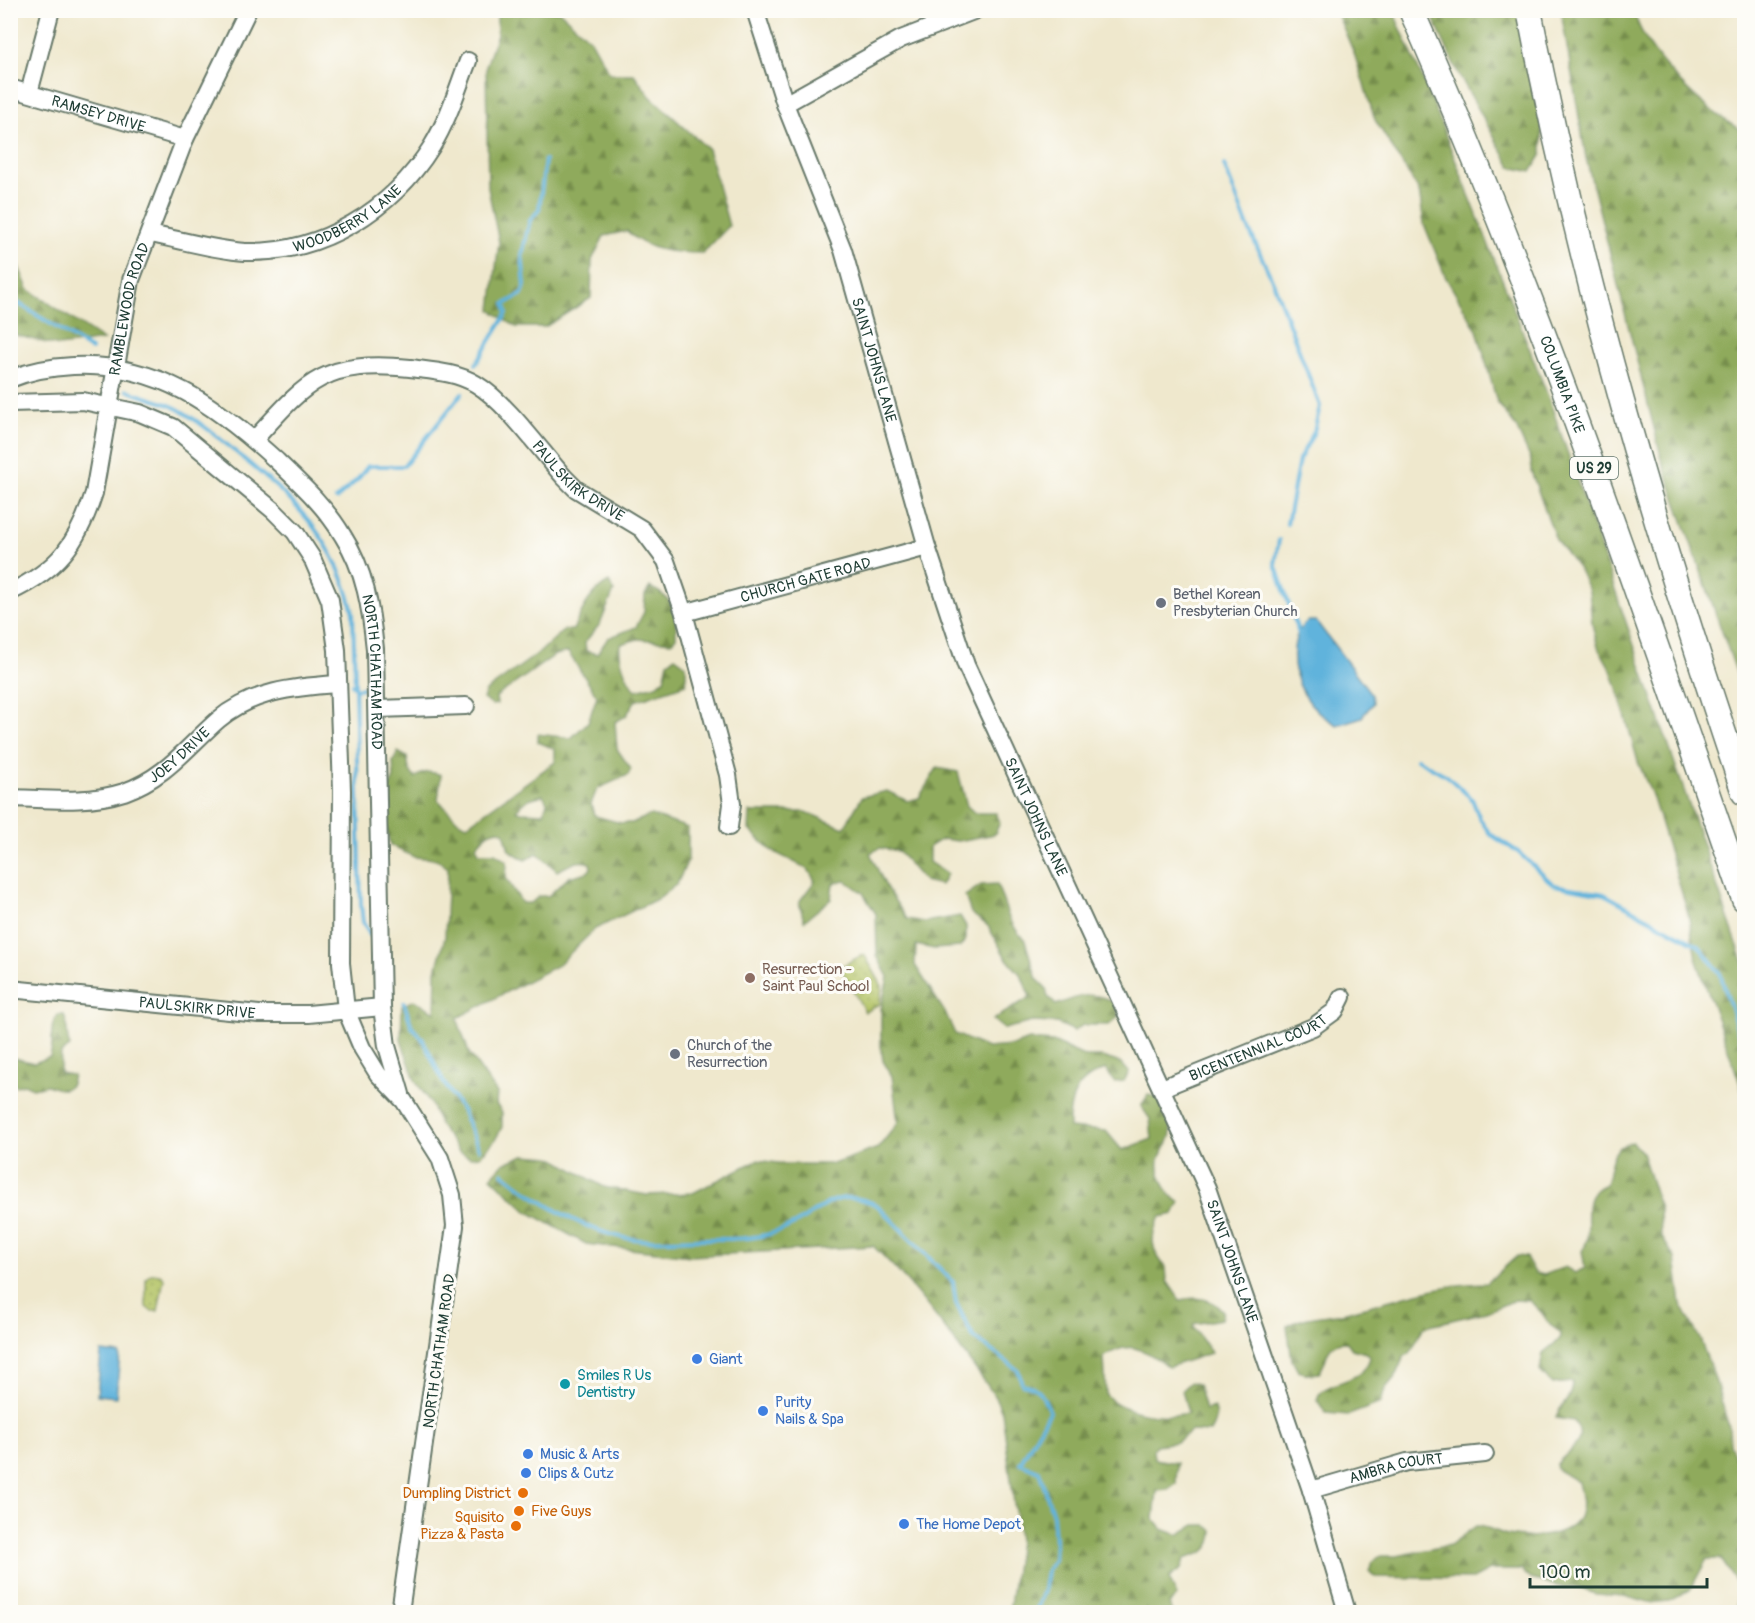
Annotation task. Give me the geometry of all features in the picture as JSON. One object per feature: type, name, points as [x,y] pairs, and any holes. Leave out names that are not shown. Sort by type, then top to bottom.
[{"type":"highway","name":"COLUMBIA PIKE","points":[[1411,10],[1499,216],[1549,346],[1744,899]]},
{"type":"highway","name":"US 29","points":[[1529,10],[1571,201],[1607,344],[1673,576],[1744,793]]},
{"type":"street","points":[[29,93],[51,10]]},
{"type":"street","name":"RAMBLEWOOD ROAD","points":[[10,592],[58,562],[78,534],[94,493],[131,280],[185,139],[248,10]]},
{"type":"street","name":"SAINT JOHNS LANE","points":[[755,10],[785,104],[843,250],[949,618],[988,718],[1162,1088],[1222,1230],[1311,1490],[1347,1612]]},
{"type":"street","points":[[785,104],[901,39],[976,10]]},
{"type":"street","name":"WOODBERRY LANE","points":[[150,234],[245,252],[271,251],[299,245],[326,238],[348,227],[373,212],[416,169],[444,123],[468,62]]},
{"type":"street","name":"RAMSEY DRIVE","points":[[10,88],[185,139]]},
{"type":"street","name":"PAULSKIRK DRIVE","points":[[254,440],[297,392],[313,380],[333,371],[356,366],[381,365],[442,372],[460,377],[493,397],[576,489],[642,530],[666,561],[684,613],[728,775],[732,804],[729,827]]},
{"type":"street","name":"NORTH CHATHAM ROAD","points":[[10,379],[59,367],[116,366],[170,382],[254,440],[327,511],[344,536],[358,564],[372,618],[378,709],[382,1006],[387,1046],[404,1101]]},
{"type":"street","name":"NORTH CHATHAM ROAD","points":[[10,403],[56,400],[110,406],[140,413],[173,427],[273,510],[295,532],[322,578],[330,600],[336,632],[342,791],[341,963],[346,1010],[362,1048],[378,1074],[404,1101],[436,1150],[448,1175],[455,1226],[400,1612]]},
{"type":"street","name":"CHURCH GATE ROAD","points":[[684,613],[927,547]]},
{"type":"street","name":"JOEY DRIVE","points":[[10,798],[75,800],[124,792],[172,765],[217,721],[252,699],[300,686],[338,684]]},
{"type":"street","points":[[378,709],[466,706]]},
{"type":"street","name":"PAULSKIRK DRIVE","points":[[10,989],[259,1014],[300,1015],[382,1006]]},
{"type":"street","name":"BICENTENNIAL COURT","points":[[1162,1088],[1313,1028],[1335,1011],[1342,997]]},
{"type":"street","name":"AMBRA COURT","points":[[1311,1490],[1407,1462],[1485,1454]]},
{"type":"green space","points":[[497,11],[559,11],[591,40],[610,74],[634,74],[650,96],[708,149],[729,226],[703,253],[662,250],[643,243],[627,231],[604,236],[592,260],[591,298],[545,327],[516,327],[491,310],[499,242],[488,188],[486,66],[497,35]]},
{"type":"green space","points":[[1336,11],[1393,11],[1429,93],[1548,396],[1744,964],[1744,1095],[1696,958],[1688,913],[1652,795],[1638,762],[1611,670],[1598,647],[1592,624],[1589,591],[1578,568],[1556,540],[1531,471],[1531,460],[1516,427],[1497,402],[1477,330],[1446,278],[1424,224],[1419,191],[1375,120],[1354,53]]},
{"type":"green space","points":[[1430,11],[1518,11],[1542,125],[1542,154],[1531,172],[1511,167],[1457,71]]},
{"type":"green space","points":[[1561,11],[1634,11],[1640,28],[1650,45],[1678,80],[1712,111],[1744,131],[1744,694],[1663,464],[1586,158]]},
{"type":"green space","points":[[11,255],[15,258],[28,289],[103,340],[59,346],[11,334]]},
{"type":"green space","points":[[609,582],[614,591],[600,624],[585,642],[586,651],[597,654],[608,638],[636,627],[644,612],[645,595],[650,587],[670,601],[675,613],[676,637],[672,642],[638,639],[620,644],[620,655],[624,668],[636,690],[656,685],[664,680],[668,662],[675,657],[686,665],[686,684],[635,701],[626,716],[615,722],[617,749],[631,769],[628,775],[597,789],[591,804],[595,816],[621,823],[632,823],[651,815],[688,828],[688,860],[677,884],[657,899],[595,929],[558,965],[457,1018],[469,1053],[497,1093],[496,1104],[502,1113],[502,1127],[495,1140],[480,1156],[470,1157],[459,1152],[440,1126],[431,1104],[415,1080],[401,1040],[402,1006],[414,1000],[435,1012],[436,971],[445,937],[448,868],[436,859],[414,857],[390,845],[384,819],[386,795],[394,778],[393,762],[398,752],[407,757],[409,770],[415,778],[428,772],[441,775],[438,800],[458,821],[467,825],[555,762],[555,749],[538,742],[538,734],[571,738],[588,722],[597,696],[568,652],[555,655],[496,697],[497,704],[492,705],[483,699],[486,691],[540,652],[564,630],[573,630],[587,603],[602,586]],"holes":[[[543,795],[547,802],[544,813],[516,810],[529,799]],[[498,830],[504,832],[509,850],[525,860],[537,853],[557,871],[581,861],[590,863],[591,868],[588,872],[569,877],[548,896],[539,896],[531,903],[522,903],[506,878],[507,862],[495,853],[479,853],[476,846],[488,833]]]},
{"type":"green space","points":[[937,768],[958,772],[967,806],[975,813],[996,813],[1000,822],[995,834],[958,841],[942,839],[929,847],[929,862],[947,874],[941,885],[924,881],[898,851],[880,848],[870,853],[887,889],[907,919],[924,922],[960,916],[966,926],[966,939],[960,947],[934,949],[916,945],[915,965],[946,1014],[955,1034],[987,1048],[1012,1046],[1029,1040],[1053,1042],[1086,1057],[1102,1057],[1121,1063],[1129,1072],[1124,1081],[1114,1082],[1106,1069],[1081,1084],[1070,1108],[1069,1128],[1106,1131],[1122,1150],[1152,1139],[1150,1119],[1141,1106],[1148,1095],[1162,1098],[1169,1118],[1171,1135],[1160,1157],[1159,1169],[1163,1183],[1171,1195],[1180,1202],[1174,1214],[1160,1217],[1154,1231],[1154,1249],[1166,1267],[1167,1281],[1180,1300],[1204,1299],[1214,1303],[1223,1311],[1221,1319],[1193,1324],[1211,1353],[1169,1367],[1138,1349],[1123,1348],[1104,1357],[1106,1395],[1123,1407],[1156,1415],[1188,1413],[1182,1390],[1190,1382],[1198,1384],[1205,1410],[1214,1407],[1215,1420],[1210,1432],[1191,1431],[1177,1442],[1156,1445],[1153,1450],[1154,1459],[1177,1463],[1176,1484],[1168,1490],[1157,1491],[1154,1519],[1162,1529],[1178,1535],[1195,1525],[1207,1525],[1213,1531],[1211,1543],[1205,1551],[1184,1559],[1181,1569],[1169,1578],[1177,1596],[1169,1604],[1172,1612],[1009,1612],[1019,1541],[1002,1412],[985,1382],[932,1312],[898,1271],[873,1246],[691,1256],[586,1244],[528,1212],[491,1177],[503,1164],[524,1155],[551,1157],[604,1187],[647,1195],[693,1193],[757,1160],[785,1164],[833,1164],[878,1148],[898,1123],[892,1076],[883,1061],[881,1045],[881,1009],[888,977],[877,956],[876,914],[863,893],[846,881],[833,883],[831,899],[804,921],[799,902],[815,881],[808,869],[772,851],[749,830],[750,812],[806,812],[844,828],[862,797],[887,791],[907,801],[919,798]]},
{"type":"green space","points":[[997,884],[1009,918],[1024,938],[1037,979],[1046,988],[1048,997],[1056,1005],[1081,996],[1103,997],[1118,1006],[1118,1017],[1109,1025],[1083,1025],[1074,1031],[1057,1023],[1032,1022],[1004,1029],[993,1020],[1030,997],[1021,975],[1006,958],[988,926],[971,913],[965,896],[981,885]]},
{"type":"green space","points":[[864,954],[882,986],[880,1004],[865,1012],[840,967]]},
{"type":"green space","points":[[58,1015],[64,1015],[70,1047],[61,1053],[60,1073],[73,1075],[69,1087],[63,1089],[47,1085],[33,1088],[24,1084],[16,1086],[11,1083],[11,1057],[34,1063],[50,1057],[52,1030]]},
{"type":"green space","points":[[1632,1142],[1642,1152],[1660,1209],[1661,1236],[1675,1258],[1681,1304],[1700,1339],[1715,1379],[1729,1427],[1730,1444],[1744,1482],[1744,1612],[1737,1612],[1737,1583],[1721,1559],[1707,1559],[1690,1590],[1669,1601],[1649,1603],[1624,1596],[1596,1594],[1579,1588],[1557,1586],[1531,1579],[1521,1570],[1490,1570],[1473,1579],[1375,1577],[1369,1571],[1372,1562],[1381,1556],[1397,1556],[1450,1545],[1476,1526],[1507,1535],[1526,1537],[1558,1532],[1575,1522],[1582,1506],[1578,1482],[1558,1470],[1556,1465],[1575,1446],[1579,1435],[1574,1421],[1556,1418],[1570,1395],[1572,1382],[1552,1384],[1540,1371],[1543,1353],[1560,1339],[1560,1332],[1550,1325],[1530,1301],[1515,1300],[1486,1312],[1430,1325],[1423,1328],[1410,1354],[1404,1356],[1395,1377],[1385,1389],[1381,1403],[1349,1415],[1326,1413],[1317,1400],[1320,1393],[1326,1389],[1358,1374],[1370,1358],[1366,1353],[1352,1349],[1347,1342],[1339,1343],[1330,1348],[1319,1373],[1309,1374],[1298,1371],[1292,1360],[1287,1326],[1301,1320],[1346,1312],[1433,1289],[1487,1283],[1517,1256],[1526,1257],[1535,1273],[1544,1275],[1565,1267],[1575,1273],[1585,1268],[1582,1251],[1588,1233],[1588,1204],[1596,1189],[1606,1184],[1615,1153],[1624,1145]]},
{"type":"green space","points":[[151,1274],[160,1274],[164,1278],[158,1311],[151,1311],[146,1307],[146,1278]]},
{"type":"water","points":[[1308,621],[1316,621],[1372,695],[1373,703],[1362,717],[1337,725],[1318,711],[1304,694],[1296,673],[1294,649],[1298,633]]},
{"type":"water","points":[[101,1352],[120,1354],[116,1397],[97,1395]]},
{"type":"waterway","points":[[476,364],[507,313],[505,304],[522,294],[525,285],[522,255],[530,220],[539,210],[545,160]]},
{"type":"waterway","points":[[1224,165],[1247,225],[1274,284],[1320,406],[1314,432],[1299,460],[1287,524]]},
{"type":"waterway","points":[[10,298],[92,350]]},
{"type":"waterway","points":[[127,390],[166,403],[204,426],[282,492],[313,526],[337,565],[353,613],[361,905],[363,922],[370,935]]},
{"type":"waterway","points":[[336,499],[358,479],[368,466],[404,466],[462,393]]},
{"type":"waterway","points":[[1279,540],[1275,564],[1299,634]]},
{"type":"waterway","points":[[352,684],[356,689],[363,688]]},
{"type":"waterway","points":[[1417,759],[1447,776],[1472,799],[1480,819],[1490,834],[1518,852],[1554,885],[1604,894],[1699,946],[1720,973],[1744,1050]]},
{"type":"waterway","points":[[404,1003],[412,1027],[422,1038],[444,1083],[462,1110],[479,1149]]},
{"type":"waterway","points":[[503,1173],[550,1207],[568,1217],[604,1232],[641,1240],[756,1237],[788,1228],[834,1201],[846,1198],[860,1199],[877,1205],[953,1282],[956,1303],[973,1337],[1018,1370],[1022,1384],[1037,1390],[1050,1412],[1020,1463],[1039,1471],[1053,1515],[1054,1560],[1047,1570],[1044,1590],[1036,1612]]},
{"type":"place","name":"Bethel Korean Presbyterian Church","points":[[1161,603]]},
{"type":"place","name":"Resurrection - Saint Paul School","points":[[750,978]]},
{"type":"place","name":"Church of the Resurrection","points":[[675,1054]]},
{"type":"place","name":"Giant","points":[[697,1359]]},
{"type":"place","name":"Smiles R Us Dentistry","points":[[565,1384]]},
{"type":"place","name":"Purity Nails & Spa","points":[[763,1411]]},
{"type":"place","name":"Music & Arts","points":[[528,1454]]},
{"type":"place","name":"Clips & Cutz","points":[[526,1473]]},
{"type":"place","name":"Dumpling District","points":[[523,1493]]},
{"type":"place","name":"Five Guys","points":[[519,1511]]},
{"type":"place","name":"The Home Depot","points":[[904,1524]]},
{"type":"place","name":"Squisito Pizza & Pasta","points":[[516,1526]]}]
